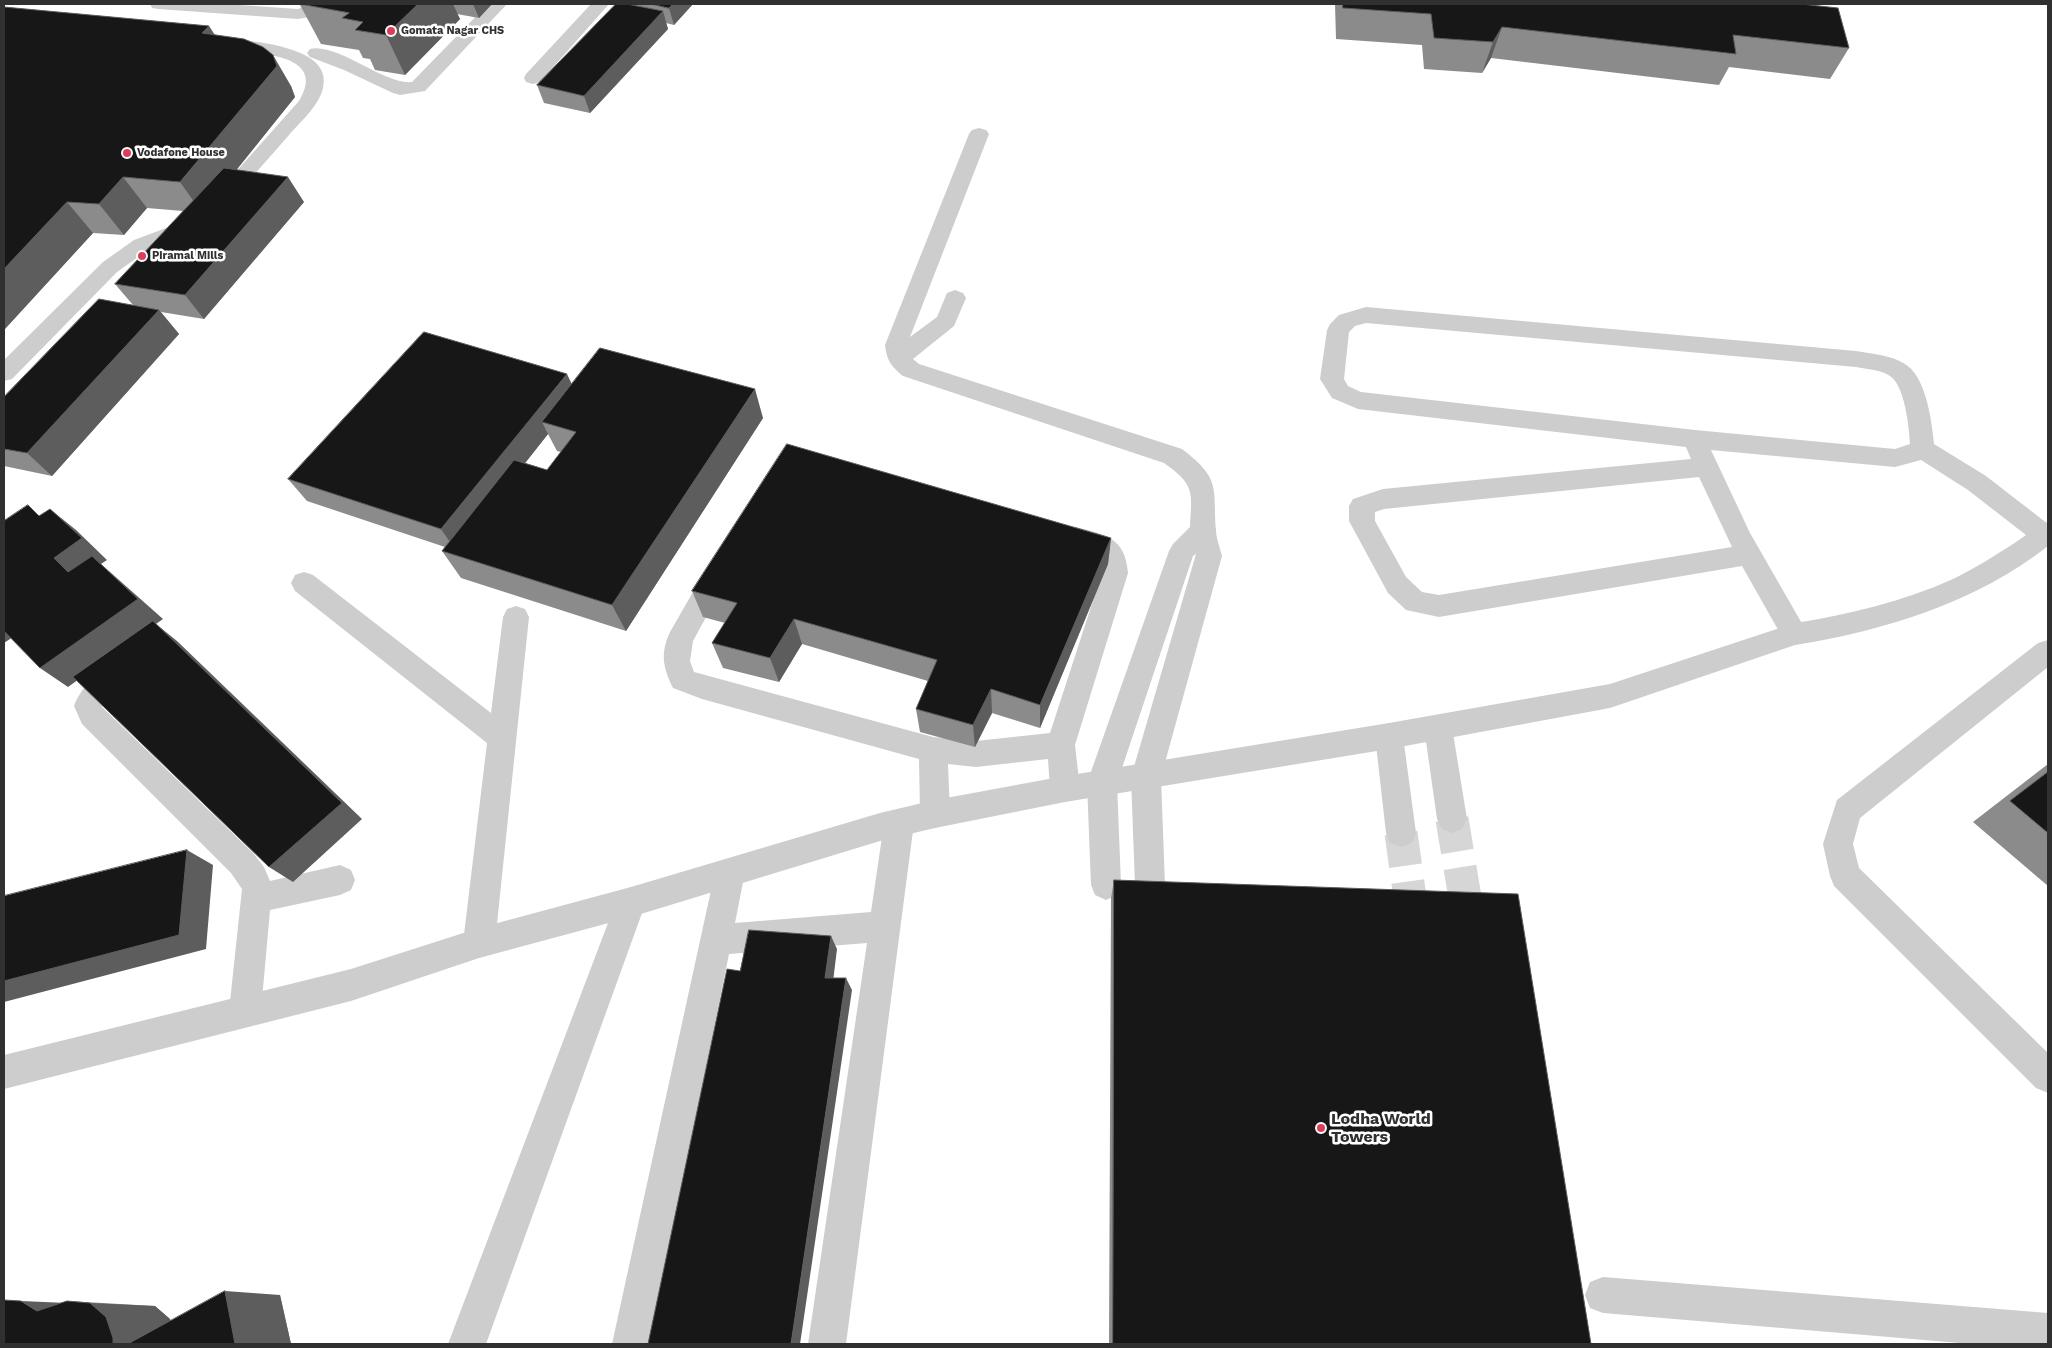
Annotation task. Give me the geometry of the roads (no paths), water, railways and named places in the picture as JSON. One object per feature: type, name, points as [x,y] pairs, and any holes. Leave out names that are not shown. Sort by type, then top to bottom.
[{"type":"street","points":[[316,53],[351,66],[400,90],[410,90],[418,87],[498,4]]},
{"type":"street","points":[[533,78],[600,4]]},
{"type":"street","points":[[979,134],[896,345],[898,359],[911,370],[1173,456],[1192,469],[1204,488],[1203,531],[1209,556],[1146,777],[1150,886]]},
{"type":"street","points":[[898,359],[946,322],[955,298]]},
{"type":"street","points":[[1366,315],[1884,364],[1902,373],[1908,384],[1922,430],[1922,448],[1911,454],[1895,458],[1695,439],[1358,400],[1340,392],[1332,379],[1338,330],[1347,320],[1366,315]]},
{"type":"street","points":[[1695,439],[1706,467],[1750,554],[1769,591],[1795,634]]},
{"type":"street","points":[[4,1072],[351,985],[478,943],[631,902],[899,823],[936,814],[1065,789],[1389,736],[1610,696],[1795,634],[1821,630],[1899,610],[1963,586],[2026,549],[2046,533],[1977,483],[1922,448]]},
{"type":"street","points":[[1706,467],[1383,499],[1362,506],[1362,521],[1397,585],[1415,602],[1439,606],[1750,554]]},
{"type":"street","points":[[1048,529],[1106,546],[1115,558],[1115,573],[1061,745],[1065,789]]},
{"type":"street","points":[[1106,885],[1102,783],[1182,551],[1203,531]]},
{"type":"street","points":[[727,556],[680,640],[676,662],[683,680],[702,687],[933,750],[976,754],[1061,745]]},
{"type":"street","points":[[304,583],[502,738]]},
{"type":"street","points":[[478,943],[516,617]]},
{"type":"street","points":[[2048,651],[1847,810],[1838,844],[1846,876],[2048,1076]]},
{"type":"street","points":[[145,656],[99,690],[91,698],[88,706],[92,715],[242,863],[253,877],[257,889],[245,1011]]},
{"type":"street","points":[[1438,727],[1452,819]]},
{"type":"street","points":[[1389,736],[1401,833]]},
{"type":"street","points":[[933,750],[936,814]]},
{"type":"street","points":[[827,1344],[899,823]]},
{"type":"street","points":[[631,1344],[730,872]]},
{"type":"street","points":[[256,899],[340,880]]},
{"type":"street","points":[[466,1344],[631,902]]},
{"type":"street","points":[[716,940],[885,926]]},
{"type":"street","points":[[1603,1295],[2048,1332]]},
{"type":"lane","points":[[158,4],[298,14],[310,12],[324,4]]},
{"type":"lane","points":[[4,373],[110,267],[141,245],[188,226],[210,213],[306,104],[315,87],[312,70],[299,58],[262,47],[212,43]]},
{"type":"tunnel","points":[[1452,819],[1470,928]]},
{"type":"tunnel","points":[[1401,833],[1414,926]]},
{"type":"place","name":"Gomata Nagar CHS","points":[[391,31]]},
{"type":"place","name":"Vodafone House","points":[[127,153]]},
{"type":"place","name":"Piramal Mills","points":[[142,256]]},
{"type":"place","name":"Lodha World Towers","points":[[1321,1128]]}]
